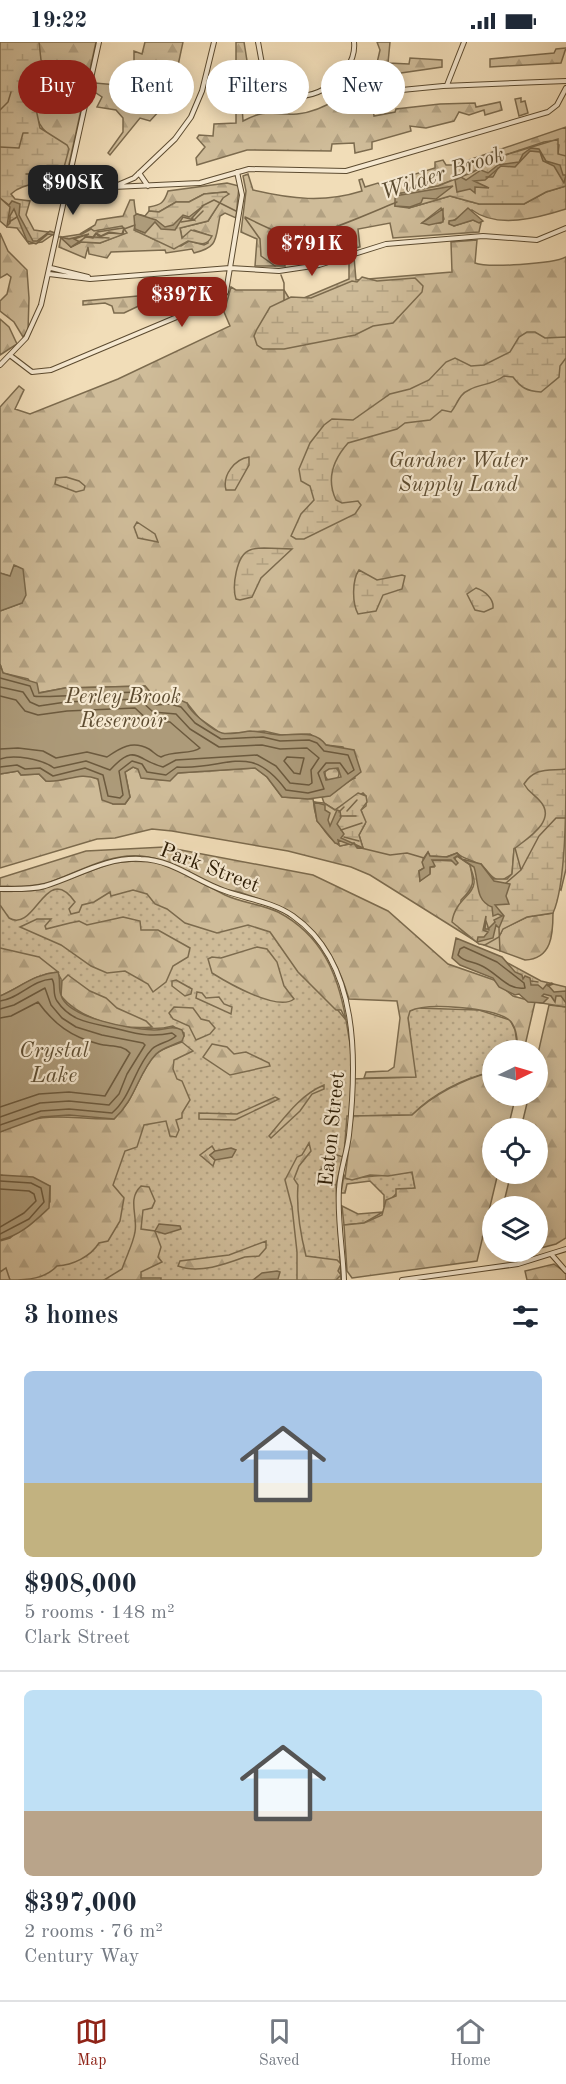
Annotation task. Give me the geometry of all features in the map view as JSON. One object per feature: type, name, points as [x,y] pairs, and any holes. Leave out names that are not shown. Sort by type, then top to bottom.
[{"type":"street","points":[[0,365],[11,356],[35,324],[51,268],[99,42]]},
{"type":"street","points":[[113,187],[129,181],[140,173],[175,139],[191,117],[203,87],[214,42]]},
{"type":"street","points":[[258,42],[264,72],[270,84],[285,94],[298,96],[317,91],[343,76],[352,62],[354,42]]},
{"type":"street","points":[[447,86],[464,42]]},
{"type":"street","points":[[405,90],[566,81]]},
{"type":"street","points":[[69,180],[113,187],[148,186],[200,183],[256,168],[353,170],[548,112],[557,105],[566,88]]},
{"type":"street","points":[[11,356],[32,372],[51,370],[222,298],[230,268],[242,195],[237,172]]},
{"type":"street","points":[[140,173],[148,186]]},
{"type":"street","points":[[49,274],[100,278],[230,268],[279,271],[321,264],[382,244],[483,236],[537,240],[566,228]]},
{"type":"street","points":[[51,268],[100,278]]},
{"type":"street","name":"Park Street","points":[[0,889],[42,886],[111,861],[154,860],[178,867],[222,890],[277,908],[302,923]]},
{"type":"street","name":"Eaton Street","points":[[302,923],[324,948],[339,979],[353,1051],[349,1133],[339,1189],[344,1280]]},
{"type":"street","points":[[402,1280],[518,1264],[565,1250]]},
{"type":"street","points":[[552,1255],[566,1271]]},
{"type":"green space","points":[[0,42],[96,42],[92,60],[22,60]]},
{"type":"green space","points":[[0,42],[39,42],[41,60],[18,60],[18,114],[37,114],[40,128],[67,145],[69,149],[63,171],[57,176],[23,187],[11,194],[15,199],[30,201],[26,215],[34,230],[55,233],[42,242],[29,244],[17,228],[7,227],[0,221]]},
{"type":"green space","points":[[145,42],[183,42],[179,60],[134,60],[134,51],[142,54]]},
{"type":"green space","points":[[236,42],[244,42],[247,60],[236,60]]},
{"type":"green space","points":[[377,42],[390,42],[388,60],[378,60],[380,50]]},
{"type":"green space","points":[[566,48],[561,63],[490,67],[490,59],[554,53],[556,49]]},
{"type":"green space","points":[[410,58],[442,60],[442,67],[405,72],[405,64],[409,64]]},
{"type":"green space","points":[[97,83],[109,84],[109,109],[97,107],[102,97],[97,94]]},
{"type":"green space","points":[[521,98],[521,102],[525,101],[528,113],[519,116],[515,99]]},
{"type":"green space","points":[[500,102],[502,110],[485,115],[484,110],[469,115],[459,112],[454,121],[426,128],[410,126],[411,131],[372,142],[372,149],[355,153],[354,143],[332,144],[331,151],[247,150],[197,165],[196,158],[205,147],[197,138],[199,135],[213,136],[214,124],[236,123],[236,114],[243,114],[243,121],[259,114],[309,114],[309,111],[321,108],[321,114],[374,114],[374,116],[405,114],[405,108],[440,104],[475,103],[476,107]]},
{"type":"green space","points":[[36,114],[80,114],[68,169],[58,169],[53,138],[43,129]]},
{"type":"green space","points":[[120,114],[156,114],[150,121],[140,118],[110,155],[108,153],[123,132],[123,118]]},
{"type":"green space","points":[[566,127],[566,158],[558,154],[559,145],[551,141],[544,142],[499,157],[473,172],[438,186],[397,194],[409,208],[450,196],[479,204],[524,204],[546,192],[566,186],[566,209],[518,220],[493,219],[472,210],[449,223],[454,226],[473,220],[481,223],[479,232],[393,238],[390,223],[358,229],[360,247],[351,249],[346,238],[332,244],[335,256],[329,257],[323,242],[284,250],[285,266],[255,266],[257,239],[241,232],[246,191],[243,176],[248,174],[253,190],[281,196],[321,198],[362,191],[359,180],[362,179],[365,187],[378,183],[380,185],[435,168],[435,162],[443,160],[446,165],[454,165]],"holes":[[[441,208],[444,219],[441,223],[422,223]]]},
{"type":"green space","points":[[558,139],[558,154],[566,156],[566,186],[546,192],[524,204],[479,204],[450,196],[409,208],[395,206],[397,194],[438,186],[473,172],[499,157]]},
{"type":"green space","points":[[227,183],[239,186],[236,218],[225,213],[220,216],[212,245],[202,251],[194,253],[192,249],[166,253],[165,250],[111,252],[107,258],[89,254],[88,247],[85,258],[59,247],[61,237],[71,247],[81,242],[100,243],[125,233],[124,228],[94,231],[91,229],[80,234],[95,225],[97,220],[123,216],[130,200],[134,200],[135,212],[141,229],[152,238],[181,246],[189,241],[204,245],[208,243],[208,235],[194,230],[182,238],[180,228],[208,221],[226,192],[204,194],[189,202],[176,202],[159,212],[149,211],[149,207],[162,203],[168,191]]},
{"type":"green space","points":[[226,192],[229,194],[223,198],[208,221],[180,228],[182,238],[191,230],[212,236],[205,243],[188,241],[174,249],[134,230],[137,214],[145,216],[149,211],[159,212],[176,202],[189,202],[204,194]]},
{"type":"green space","points":[[122,226],[127,233],[100,243],[81,242],[71,247],[62,237],[82,234],[91,229],[94,231]]},
{"type":"green space","points":[[0,233],[8,251],[27,270],[28,331],[23,337],[14,322],[0,311],[0,301],[7,294],[11,277],[7,274],[0,278]]},
{"type":"green space","name":"Gardner Water Supply Land","points":[[477,240],[475,263],[506,265],[535,263],[566,257],[566,869],[561,890],[514,849],[512,874],[501,881],[494,878],[476,862],[457,853],[446,857],[430,856],[428,852],[423,859],[424,868],[419,871],[420,881],[430,873],[430,867],[434,867],[432,860],[453,861],[457,856],[470,865],[472,884],[461,900],[459,928],[477,942],[370,875],[351,867],[288,851],[172,831],[152,829],[115,838],[97,839],[0,868],[0,774],[18,771],[21,775],[39,774],[46,781],[85,774],[98,779],[101,789],[113,804],[125,804],[130,797],[125,772],[133,767],[138,769],[142,778],[162,780],[177,773],[255,768],[267,777],[282,797],[313,799],[317,821],[340,846],[354,843],[357,848],[363,848],[359,835],[365,824],[361,810],[366,806],[366,796],[363,793],[335,810],[324,803],[322,797],[331,794],[355,778],[343,747],[326,745],[310,734],[281,735],[264,731],[222,734],[199,718],[187,703],[157,700],[145,686],[65,688],[38,693],[28,679],[3,673],[0,664],[0,611],[22,603],[10,576],[0,573],[0,407],[19,386],[24,390],[15,409],[30,414],[118,379],[230,326],[224,312],[231,287],[236,290],[284,290],[292,303],[349,279],[349,260],[354,257],[356,280],[452,272],[451,242]]},
{"type":"green space","points":[[362,277],[377,281],[415,278],[423,286],[422,292],[393,323],[373,326],[355,335],[284,349],[263,349],[257,345],[254,336],[270,307],[291,297],[311,298],[352,281],[357,282]]},
{"type":"green space","points":[[171,293],[172,299],[147,302],[124,313],[114,313],[112,306],[105,303],[83,305],[83,301]]},
{"type":"green space","points":[[0,319],[9,327],[17,344],[0,355]]},
{"type":"green space","points":[[527,332],[535,332],[545,338],[566,337],[566,358],[560,366],[559,377],[541,392],[528,390],[513,377],[504,376],[466,392],[451,412],[442,410],[430,420],[405,423],[397,429],[348,443],[335,463],[331,477],[333,492],[336,500],[342,503],[358,501],[361,505],[355,514],[304,539],[291,536],[301,514],[314,500],[310,486],[301,481],[299,469],[310,443],[324,425],[332,419],[353,420],[390,394],[410,389],[429,380],[446,362],[455,358],[471,366],[484,365],[510,352],[519,337]]},
{"type":"green space","points":[[249,457],[249,465],[235,490],[226,490],[228,473],[235,464]]},
{"type":"green space","points":[[66,477],[79,481],[85,486],[84,490],[76,492],[55,484],[56,478]]},
{"type":"green space","points":[[137,522],[155,534],[158,542],[138,538],[134,527]]},
{"type":"green space","points":[[292,549],[261,578],[252,597],[236,599],[235,580],[241,558],[250,550]]},
{"type":"green space","points":[[359,570],[377,580],[405,576],[402,589],[383,595],[376,611],[358,614],[354,592]]},
{"type":"green space","points":[[476,588],[488,596],[493,608],[484,612],[475,610],[467,594]]},
{"type":"green space","points":[[329,767],[335,767],[339,774],[335,781],[329,781],[325,777],[325,771]]},
{"type":"green space","points":[[566,769],[563,865],[561,884],[553,913],[527,917],[503,929],[499,937],[485,945],[479,944],[452,922],[460,903],[473,888],[474,880],[470,863],[481,864],[494,879],[507,879],[512,874],[514,849],[538,829],[545,816],[545,808],[524,784],[537,772]]},
{"type":"green space","points":[[358,793],[366,796],[367,802],[361,810],[366,822],[359,835],[363,848],[358,848],[354,843],[340,846],[322,827],[314,808],[314,802],[324,803],[335,810]]},
{"type":"green space","points":[[165,847],[313,875],[388,911],[448,964],[494,980],[513,996],[535,1002],[526,1040],[517,1040],[511,1022],[500,1015],[474,1009],[419,1008],[410,1011],[408,1018],[416,1077],[364,1078],[366,1072],[388,1071],[394,1067],[400,1018],[397,1001],[349,999],[333,958],[323,943],[298,918],[282,909],[242,893],[215,886],[162,860],[140,856],[107,860],[44,884],[0,886],[0,878],[86,851]]},
{"type":"green space","points":[[146,860],[177,870],[231,898],[272,909],[293,921],[317,944],[326,957],[338,987],[346,1020],[341,1010],[336,1010],[298,972],[270,932],[248,925],[217,933],[185,923],[167,909],[155,904],[147,894],[133,890],[111,896],[110,892],[94,902],[82,905],[79,912],[71,914],[69,909],[75,902],[65,891],[56,889],[48,893],[26,916],[18,920],[9,918],[0,905],[0,891],[42,889],[112,863]]},
{"type":"green space","points":[[132,887],[271,930],[346,1020],[352,1056],[351,1079],[415,1077],[408,1018],[409,1011],[416,1008],[479,1010],[510,1020],[516,1040],[482,1040],[482,1075],[449,1088],[429,1100],[412,1115],[347,1116],[344,1154],[336,1185],[341,1280],[0,1280],[0,1240],[10,1238],[50,1186],[0,1175],[0,1132],[139,1081],[184,1036],[184,1033],[173,1026],[144,1028],[115,1021],[61,996],[61,979],[57,972],[0,996],[0,898],[58,889]]},
{"type":"green space","points":[[553,913],[549,944],[541,955],[534,959],[525,960],[484,945],[501,933],[502,929],[527,917]]},
{"type":"green space","points":[[123,917],[140,921],[141,930],[158,930],[190,948],[188,957],[173,966],[166,982],[153,992],[148,984],[125,971],[107,973],[91,966],[61,945],[20,927],[37,919],[51,919],[45,926],[46,929],[79,921],[87,925]]},
{"type":"green space","points":[[257,947],[267,949],[277,962],[284,986],[294,999],[277,1002],[265,999],[212,973],[208,959],[221,958]]},
{"type":"green space","points":[[0,948],[39,957],[58,972],[35,978],[0,996]]},
{"type":"green space","points":[[504,961],[541,981],[566,987],[566,1007],[535,1002],[538,995],[551,990],[542,991],[501,970]]},
{"type":"green space","points":[[68,975],[90,991],[106,998],[117,1008],[146,1021],[152,1027],[115,1025],[102,1022],[79,1011],[61,996],[62,981]]},
{"type":"green space","points":[[176,980],[192,989],[191,994],[185,996],[172,986],[172,981]]},
{"type":"green space","points":[[197,992],[202,993],[206,998],[219,997],[224,1004],[232,1007],[231,1014],[196,998]]},
{"type":"green space","points":[[549,1005],[566,1007],[566,1238],[548,1246],[548,1196],[505,1196],[508,1184],[548,1184],[548,1118],[523,1118],[526,1106],[548,1106],[548,1040],[541,1040]]},
{"type":"green space","points":[[174,1007],[193,1008],[201,1019],[209,1021],[215,1028],[210,1034],[196,1040],[189,1026],[173,1019],[169,1013]]},
{"type":"green space","points":[[182,1042],[193,1051],[174,1060],[173,1069],[177,1079],[182,1081],[190,1100],[182,1113],[182,1118],[176,1120],[179,1130],[176,1137],[170,1136],[166,1121],[144,1125],[137,1147],[125,1151],[113,1185],[124,1198],[120,1221],[108,1241],[99,1243],[81,1259],[57,1266],[47,1274],[29,1279],[10,1280],[6,1268],[0,1272],[0,1241],[10,1238],[50,1202],[50,1186],[0,1175],[0,1132],[31,1120],[44,1118],[114,1119],[127,1103],[156,1054]]},
{"type":"green space","points":[[212,1044],[227,1047],[234,1054],[246,1052],[269,1063],[270,1066],[230,1075],[203,1057]]},
{"type":"green space","points":[[482,1075],[482,1106],[513,1106],[510,1118],[482,1118],[482,1184],[495,1184],[493,1196],[482,1196],[482,1240],[477,1261],[352,1278],[347,1271],[344,1225],[364,1223],[382,1215],[386,1200],[396,1196],[396,1189],[415,1188],[412,1172],[388,1176],[370,1175],[352,1180],[345,1178],[353,1116],[412,1115],[429,1101],[470,1079]]},
{"type":"green space","points":[[324,1085],[324,1089],[312,1094],[300,1111],[271,1138],[269,1136],[300,1101]]},
{"type":"green space","points":[[275,1097],[279,1099],[235,1120],[199,1119],[199,1113],[237,1114]]},
{"type":"green space","points":[[309,1143],[311,1151],[299,1166],[294,1179],[298,1185],[298,1212],[302,1238],[306,1256],[337,1260],[341,1264],[338,1271],[341,1275],[336,1280],[297,1280],[297,1252],[292,1207],[285,1180],[297,1157],[302,1155]]},
{"type":"green space","points":[[212,1146],[215,1151],[210,1155],[215,1160],[213,1166],[200,1155]]},
{"type":"green space","points":[[337,1155],[343,1157],[336,1185],[316,1183],[319,1171]]},
{"type":"green space","points":[[412,1172],[415,1188],[397,1193],[384,1206],[384,1195],[370,1181],[347,1184],[345,1193],[341,1193],[344,1175],[347,1179]]},
{"type":"green space","points":[[141,1186],[149,1187],[155,1201],[152,1208],[143,1210],[141,1229],[155,1231],[161,1247],[158,1257],[162,1262],[141,1272],[141,1278],[161,1278],[161,1280],[104,1280],[122,1269],[134,1237],[136,1226],[134,1202]]},
{"type":"green space","points":[[342,1206],[358,1214],[383,1212],[364,1223],[344,1225]]},
{"type":"green space","points":[[266,1241],[266,1248],[259,1256],[245,1257],[203,1269],[178,1266],[180,1261],[229,1255]]},
{"type":"green space","points":[[554,1264],[566,1273],[566,1280],[527,1280],[525,1271]]},
{"type":"water","points":[[531,148],[539,149],[546,161],[560,165],[563,175],[566,175],[564,183],[554,166],[543,161],[540,152],[530,151],[515,167],[501,166],[485,180],[474,181],[489,188],[475,187],[475,193],[470,189],[457,192],[455,180],[461,177],[466,180],[481,170],[488,173],[498,165],[519,162],[523,154]]},
{"type":"water","points":[[453,186],[436,199],[423,198],[421,203],[410,207],[395,206],[395,196]]},
{"type":"water","points":[[0,198],[9,205],[12,201],[20,204],[19,215],[33,241],[37,241],[50,231],[55,233],[54,235],[48,234],[36,244],[27,241],[14,209],[7,226],[10,207]]},
{"type":"water","points":[[203,206],[192,218],[194,220],[183,217],[175,230],[161,229],[155,222],[145,233],[135,229],[134,216],[137,214],[156,220],[165,227],[173,225],[183,215],[189,217]]},
{"type":"water","points":[[468,208],[483,221],[479,223],[473,220],[454,226],[449,224],[449,221],[455,220]]},
{"type":"water","points":[[443,209],[443,222],[429,225],[422,223]]},
{"type":"water","points":[[109,232],[121,234],[109,233],[100,237],[96,234],[93,238],[83,239],[86,236],[93,237],[96,233],[101,236]]},
{"type":"water","points":[[89,234],[74,239],[79,242],[71,247],[60,237],[69,239]]},
{"type":"water","points":[[14,565],[23,569],[26,595],[22,603],[0,611],[0,573],[10,576]]},
{"type":"water","name":"Perley Brook Reservoir","points":[[0,664],[3,673],[37,683],[39,693],[65,688],[145,686],[157,700],[171,696],[187,703],[202,720],[222,733],[250,731],[278,735],[312,735],[326,745],[354,750],[361,772],[330,796],[308,799],[282,797],[267,777],[255,768],[178,773],[170,781],[141,778],[138,769],[133,767],[125,772],[130,797],[125,804],[113,804],[102,800],[98,779],[91,777],[46,781],[39,774],[21,775],[18,771],[0,774]],"holes":[[[338,768],[341,777],[326,780],[324,772]]]},
{"type":"water","points":[[314,802],[325,805],[325,810],[330,813],[328,820],[330,826],[337,810],[340,811],[341,817],[337,824],[344,834],[341,838],[353,844],[338,840],[339,844],[335,843],[317,821]]},
{"type":"water","points":[[428,852],[430,856],[447,857],[457,853],[462,859],[481,864],[494,881],[510,884],[506,896],[509,904],[495,905],[504,916],[499,928],[496,925],[493,938],[477,942],[478,937],[484,937],[488,932],[483,930],[486,916],[485,929],[488,929],[495,922],[494,920],[502,916],[498,914],[493,916],[492,907],[480,896],[474,867],[457,856],[454,858],[458,863],[456,865],[451,860],[432,860],[435,866],[430,867],[430,874],[420,881],[419,871],[424,868],[422,862]]},
{"type":"water","points":[[456,938],[502,957],[515,972],[522,975],[523,979],[525,976],[530,978],[531,985],[538,985],[543,989],[547,984],[554,992],[566,991],[566,1003],[561,996],[556,996],[555,1002],[551,996],[544,994],[542,996],[548,998],[543,1003],[528,1002],[519,994],[515,995],[499,987],[493,978],[460,965],[452,958]]},
{"type":"water","name":"Crystal Lake","points":[[58,972],[61,995],[66,1003],[76,1010],[102,1021],[132,1027],[154,1030],[178,1029],[182,1030],[184,1036],[182,1041],[165,1048],[150,1061],[127,1103],[114,1119],[69,1115],[41,1117],[0,1132],[0,996],[35,978]]},
{"type":"water","points":[[231,1148],[236,1150],[232,1157],[215,1160],[210,1155],[215,1151]]},
{"type":"water","points":[[0,1175],[33,1177],[50,1186],[49,1208],[20,1232],[0,1240]]},
{"type":"water","points":[[159,1224],[180,1226],[181,1229],[165,1234],[155,1231]]},
{"type":"water","points":[[280,1272],[278,1279],[253,1280],[262,1273]]},
{"type":"waterway","points":[[0,110],[8,102],[11,92]]},
{"type":"waterway","points":[[0,147],[19,148],[23,133],[28,133]]},
{"type":"waterway","name":"Wilder Brook","points":[[486,177],[493,177],[498,168]]},
{"type":"waterway","points":[[26,174],[39,174]]},
{"type":"waterway","name":"Wilder Brook","points":[[202,206],[214,200],[236,211]]},
{"type":"waterway","name":"Wilder Brook","points":[[245,217],[278,232],[298,237],[332,228],[397,202]]},
{"type":"waterway","points":[[181,222],[194,220],[203,211]]},
{"type":"waterway","points":[[9,222],[17,217]]},
{"type":"waterway","points":[[245,218],[260,239],[261,256],[275,266]]},
{"type":"waterway","name":"Wilder Brook","points":[[124,229],[135,225]]},
{"type":"waterway","name":"Wilder Brook","points":[[97,232],[123,228]]},
{"type":"waterway","name":"Wilder Brook","points":[[94,237],[109,238]]},
{"type":"waterway","points":[[281,275],[284,283],[284,300]]},
{"type":"waterway","points":[[347,811],[357,800]]},
{"type":"waterway","points":[[339,812],[344,807]]},
{"type":"waterway","points":[[340,816],[356,816]]},
{"type":"waterway","points":[[521,870],[539,836],[556,818],[566,818]]},
{"type":"waterway","points":[[341,830],[362,823]]},
{"type":"waterway","points":[[344,837],[359,841]]},
{"type":"waterway","points":[[361,848],[390,855],[407,853],[424,858]]},
{"type":"waterway","points":[[506,883],[521,870],[515,848]]},
{"type":"waterway","points":[[486,921],[489,930]]},
{"type":"waterway","points":[[499,929],[500,951]]},
{"type":"waterway","points":[[531,981],[538,982]]},
{"type":"waterway","points":[[547,985],[552,983]]},
{"type":"waterway","points":[[548,986],[553,984]]}]
